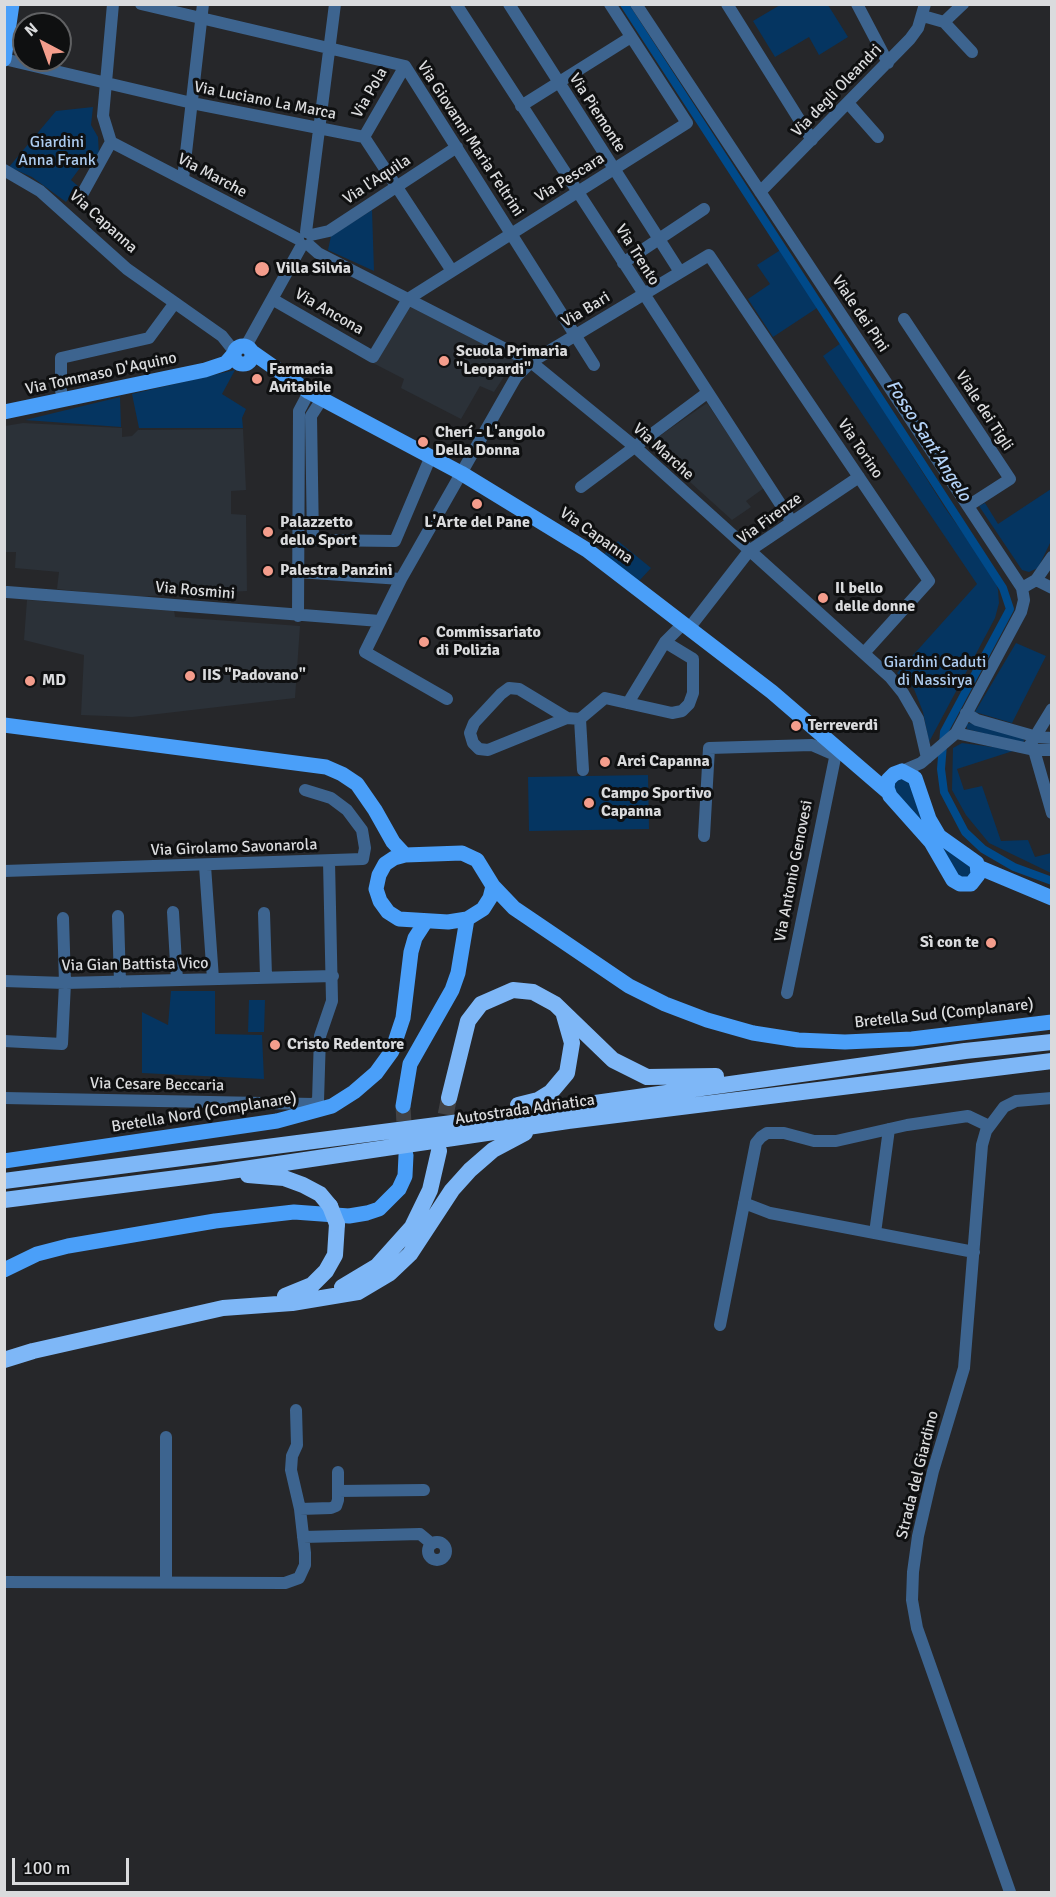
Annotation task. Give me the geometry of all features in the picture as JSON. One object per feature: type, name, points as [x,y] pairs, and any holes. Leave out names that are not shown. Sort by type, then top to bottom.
[{"type":"highway","points":[[449,1098],[464,1031],[474,1012],[481,1004],[502,993],[523,991],[546,998],[613,1060],[647,1077],[789,1075]]},
{"type":"highway","points":[[460,1122],[538,1100],[560,1084],[567,1073],[572,1053],[570,1032],[564,1014]]},
{"type":"highway","name":"Autostrada Adriatica","points":[[4,1181],[460,1122],[789,1075],[1052,1042]]},
{"type":"highway","name":"Autostrada Adriatica","points":[[4,1200],[217,1173],[568,1121],[1052,1061]]},
{"type":"highway","points":[[4,1360],[33,1351],[223,1308],[292,1303],[358,1292],[390,1273],[410,1254],[452,1190],[481,1160],[509,1140],[568,1121]]},
{"type":"highway","points":[[319,1297],[369,1272],[397,1247],[412,1227],[424,1205],[439,1151]]},
{"type":"highway","points":[[217,1173],[284,1178],[303,1185],[320,1194],[330,1206],[337,1224],[335,1255],[320,1278],[303,1289],[261,1304]]},
{"type":"main road","points":[[4,59],[12,4]]},
{"type":"main road","name":"Via Capanna","points":[[242,355],[270,366],[315,395],[461,472],[563,534],[682,621],[772,692],[836,752],[888,792],[931,842],[956,882],[967,885],[977,873]]},
{"type":"main road","name":"Via Tommaso D'Aquino","points":[[4,412],[205,370],[242,355]]},
{"type":"main road","points":[[4,724],[326,767],[357,784],[375,810],[387,834],[405,855]]},
{"type":"main road","points":[[872,779],[903,775]]},
{"type":"main road","points":[[888,792],[887,784],[903,775]]},
{"type":"main road","points":[[903,775],[939,836],[973,860],[977,873],[995,874],[1052,898]]},
{"type":"main road","points":[[387,834],[385,864],[379,875],[376,889],[380,901],[388,912],[399,919],[448,922],[467,919],[492,906],[514,908]]},
{"type":"main road","points":[[385,864],[405,855],[462,854],[477,860],[493,886],[490,898],[483,909]]},
{"type":"main road","name":"Bretella Sud (Complanare)","points":[[493,886],[514,908],[629,986],[665,1004],[707,1020],[753,1033],[798,1040],[845,1042],[912,1039],[1052,1022]]},
{"type":"main road","name":"Bretella Nord (Complanare)","points":[[399,919],[411,952]]},
{"type":"main road","points":[[403,1106],[410,1064],[452,990],[458,973],[461,944],[467,919]]},
{"type":"main road","name":"Bretella Nord (Complanare)","points":[[4,1161],[277,1121],[332,1106],[354,1092],[376,1073],[392,1051],[403,1018],[411,952],[415,938],[426,921]]},
{"type":"main road","points":[[448,922],[461,944]]},
{"type":"main road","points":[[4,1270],[37,1254],[68,1246],[215,1221],[294,1212],[349,1216],[367,1213],[385,1205],[399,1189],[405,1176],[406,1155]]},
{"type":"street","points":[[79,200],[111,142],[103,116],[113,4]]},
{"type":"street","name":"Via Giovanni Maria Feltrini","points":[[141,4],[202,11],[405,66],[594,366]]},
{"type":"street","points":[[242,355],[305,239],[335,4]]},
{"type":"street","name":"Via Trento","points":[[456,4],[792,522]]},
{"type":"street","name":"Via Piemonte","points":[[509,4],[680,272]]},
{"type":"street","points":[[521,106],[631,37],[610,4]]},
{"type":"street","name":"Viale dei Pini","points":[[636,4],[1022,588]]},
{"type":"street","points":[[727,4],[812,140]]},
{"type":"street","points":[[857,4],[888,63]]},
{"type":"street","points":[[944,22],[963,4]]},
{"type":"street","points":[[924,10],[944,22],[972,52]]},
{"type":"street","name":"Via degli Oleandri","points":[[760,192],[910,39],[924,10]]},
{"type":"street","points":[[183,178],[202,11]]},
{"type":"street","name":"Via Pescara","points":[[408,299],[687,123],[631,37]]},
{"type":"street","name":"Via Luciano La Marca","points":[[4,59],[192,103],[364,137]]},
{"type":"street","name":"Via Pola","points":[[364,137],[405,66]]},
{"type":"street","points":[[848,102],[878,137]]},
{"type":"street","points":[[364,137],[452,271]]},
{"type":"street","name":"Via Marche","points":[[111,142],[305,239],[318,253],[531,362],[634,447],[890,677],[912,706],[918,719],[924,760]]},
{"type":"street","name":"Via l'Aquila","points":[[305,239],[329,231],[457,147]]},
{"type":"street","name":"Via Capanna","points":[[4,171],[40,191],[127,269],[222,336],[242,355]]},
{"type":"street","points":[[623,263],[704,209]]},
{"type":"street","name":"Via Bari","points":[[461,472],[516,376],[531,362],[709,255]]},
{"type":"street","name":"Via Torino","points":[[709,255],[929,581],[864,653]]},
{"type":"street","name":"Via Ancona","points":[[272,299],[373,357],[408,299]]},
{"type":"street","points":[[61,391],[61,358],[149,338],[174,304]]},
{"type":"street","name":"Viale dei Tigli","points":[[904,319],[1010,479],[968,506]]},
{"type":"street","points":[[581,487],[707,393]]},
{"type":"street","points":[[298,616],[299,411],[315,395]]},
{"type":"street","points":[[315,395],[311,416],[313,540],[395,541],[431,456]]},
{"type":"street","points":[[447,699],[365,652],[401,579],[461,472]]},
{"type":"street","name":"Via Firenze","points":[[682,621],[749,551],[859,477]]},
{"type":"street","points":[[903,775],[956,733],[1021,612],[1024,600],[1022,588],[1036,580],[1052,557]]},
{"type":"street","points":[[298,572],[401,579]]},
{"type":"street","points":[[1036,580],[1052,588]]},
{"type":"street","name":"Via Rosmini","points":[[7,592],[380,621]]},
{"type":"street","points":[[628,703],[665,642],[682,621]]},
{"type":"street","points":[[583,770],[573,719],[519,689],[509,688],[501,694],[474,723],[470,733],[473,743],[479,749],[488,750],[573,719],[605,698],[672,713],[682,711],[689,704],[693,693],[693,659],[665,642]]},
{"type":"street","points":[[1052,709],[1036,744],[1052,813]]},
{"type":"street","points":[[966,713],[977,720],[1052,750]]},
{"type":"street","points":[[956,733],[1036,744],[1052,738]]},
{"type":"street","points":[[704,836],[709,748],[812,745],[836,752]]},
{"type":"street","name":"Via Antonio Genovesi","points":[[787,993],[836,752]]},
{"type":"street","name":"Via Girolamo Savonarola","points":[[4,871],[363,859],[365,848],[362,830],[347,810],[331,798],[305,790]]},
{"type":"street","name":"Via Cesare Beccaria","points":[[4,1098],[314,1104],[318,1101],[320,1036],[332,1001],[329,861]]},
{"type":"street","points":[[205,866],[213,979]]},
{"type":"street","points":[[173,912],[177,980]]},
{"type":"street","points":[[264,912],[266,976]]},
{"type":"street","points":[[118,916],[120,982]]},
{"type":"street","points":[[4,1041],[62,1044],[65,983],[63,918]]},
{"type":"street","name":"Via Gian Battista Vico","points":[[4,981],[65,983],[333,976]]},
{"type":"street","name":"Strada del Giardino","points":[[1010,1893],[917,1628],[912,1600],[918,1536],[933,1471],[964,1368],[982,1145],[989,1126],[1004,1107],[1016,1101],[1052,1098]]},
{"type":"street","points":[[720,1325],[756,1143],[767,1133],[784,1133],[825,1142],[968,1116],[989,1126]]},
{"type":"street","points":[[875,1233],[889,1129]]},
{"type":"street","points":[[744,1203],[770,1213],[974,1252]]},
{"type":"street","points":[[4,1582],[292,1581],[299,1578],[305,1565],[300,1509],[291,1470],[292,1456],[297,1445],[296,1410]]},
{"type":"street","points":[[166,1437],[166,1582]]},
{"type":"street","points":[[300,1509],[334,1507],[338,1502],[338,1472]]},
{"type":"street","points":[[338,1491],[424,1490]]},
{"type":"street","points":[[303,1537],[420,1534],[432,1544]]},
{"type":"shaded area","name":"Scuola Primaria \"Leopardi\"","points":[[409,303],[516,358],[494,392],[480,386],[461,419],[401,388],[404,379],[373,363]]},
{"type":"shaded area","points":[[707,403],[764,488],[746,501],[751,507],[732,520],[648,444]]},
{"type":"shaded area","points":[[23,423],[122,428],[122,437],[132,436],[138,430],[243,429],[246,490],[231,491],[231,514],[246,515],[247,591],[131,597],[57,589],[59,572],[15,568],[16,552],[5,552],[5,426]]},
{"type":"shaded area","name":"IIS \"Padovano\"","points":[[27,600],[174,610],[175,617],[300,626],[295,698],[132,717],[81,715],[84,655],[24,640]]},
{"type":"green space","points":[[780,5],[828,5],[848,37],[819,55],[809,37],[775,57],[753,21]]},
{"type":"green space","name":"Giardini Anna Frank","points":[[93,107],[91,125],[98,137],[99,155],[88,157],[71,180],[78,186],[66,202],[32,177],[9,167],[56,111]]},
{"type":"green space","points":[[372,210],[374,271],[328,250],[331,236]]},
{"type":"green space","points":[[782,249],[820,306],[773,337],[748,299],[770,284],[757,265]]},
{"type":"green space","name":"Giardini Caduti di Nassirya","points":[[841,343],[945,508],[993,575],[998,590],[999,603],[995,618],[929,742],[923,712],[914,689],[897,673],[977,584],[823,356]]},
{"type":"green space","points":[[235,370],[222,394],[246,409],[242,418],[243,428],[139,428],[132,394]]},
{"type":"green space","points":[[120,397],[121,427],[25,420]]},
{"type":"green space","points":[[1051,489],[1051,541],[1038,568],[1029,572],[1022,570],[979,506],[985,503],[998,524]]},
{"type":"green space","points":[[618,541],[651,568],[639,581],[604,554]]},
{"type":"green space","points":[[1016,643],[1046,656],[1012,723],[975,712]]},
{"type":"green space","points":[[970,723],[1021,737],[1025,741],[1020,743],[967,729],[966,724]]},
{"type":"green space","points":[[962,743],[1016,750],[957,769],[964,790],[982,786],[1001,841],[1028,840],[1035,857],[1051,853],[1051,873],[989,843],[966,815],[952,790],[953,748]]},
{"type":"green space","name":"Campo Sportivo Capanna","points":[[648,775],[649,829],[529,831],[528,777]]},
{"type":"green space","points":[[906,776],[921,809],[977,872],[962,881],[893,796],[894,779]]},
{"type":"green space","points":[[171,991],[215,991],[215,1034],[262,1035],[264,1079],[142,1073],[142,1012],[168,1025]]},
{"type":"green space","points":[[249,1000],[265,1000],[264,1032],[248,1032]]},
{"type":"waterway","name":"Fosso Sant'Angelo","points":[[624,4],[1003,588],[1010,609],[944,732],[941,769],[944,792],[965,832],[983,849],[1014,867],[1052,881]]},
{"type":"tunnel","points":[[441,1138],[449,1098]]},
{"type":"tunnel","points":[[403,1106],[405,1141]]},
{"type":"place","name":"Villa Silvia","points":[[262,269]]},
{"type":"place","name":"Scuola Primaria \"Leopardi\"","points":[[444,361]]},
{"type":"place","name":"Farmacia Avitabile","points":[[257,379]]},
{"type":"place","name":"Cherí - L'angolo Della Donna","points":[[423,442]]},
{"type":"place","name":"L'Arte del Pane","points":[[477,504]]},
{"type":"place","name":"Palazzetto dello Sport","points":[[268,532]]},
{"type":"place","name":"Palestra Panzini","points":[[268,571]]},
{"type":"place","name":"Il bello delle donne","points":[[823,598]]},
{"type":"place","name":"Commissariato di Polizia","points":[[424,642]]},
{"type":"place","name":"IIS \"Padovano\"","points":[[190,676]]},
{"type":"place","name":"MD","points":[[30,681]]},
{"type":"place","name":"Terreverdi","points":[[796,726]]},
{"type":"place","name":"Arci Capanna","points":[[605,762]]},
{"type":"place","name":"Campo Sportivo Capanna","points":[[589,803]]},
{"type":"place","name":"Sì con te","points":[[991,943]]},
{"type":"place","name":"Cristo Redentore","points":[[275,1045]]}]
